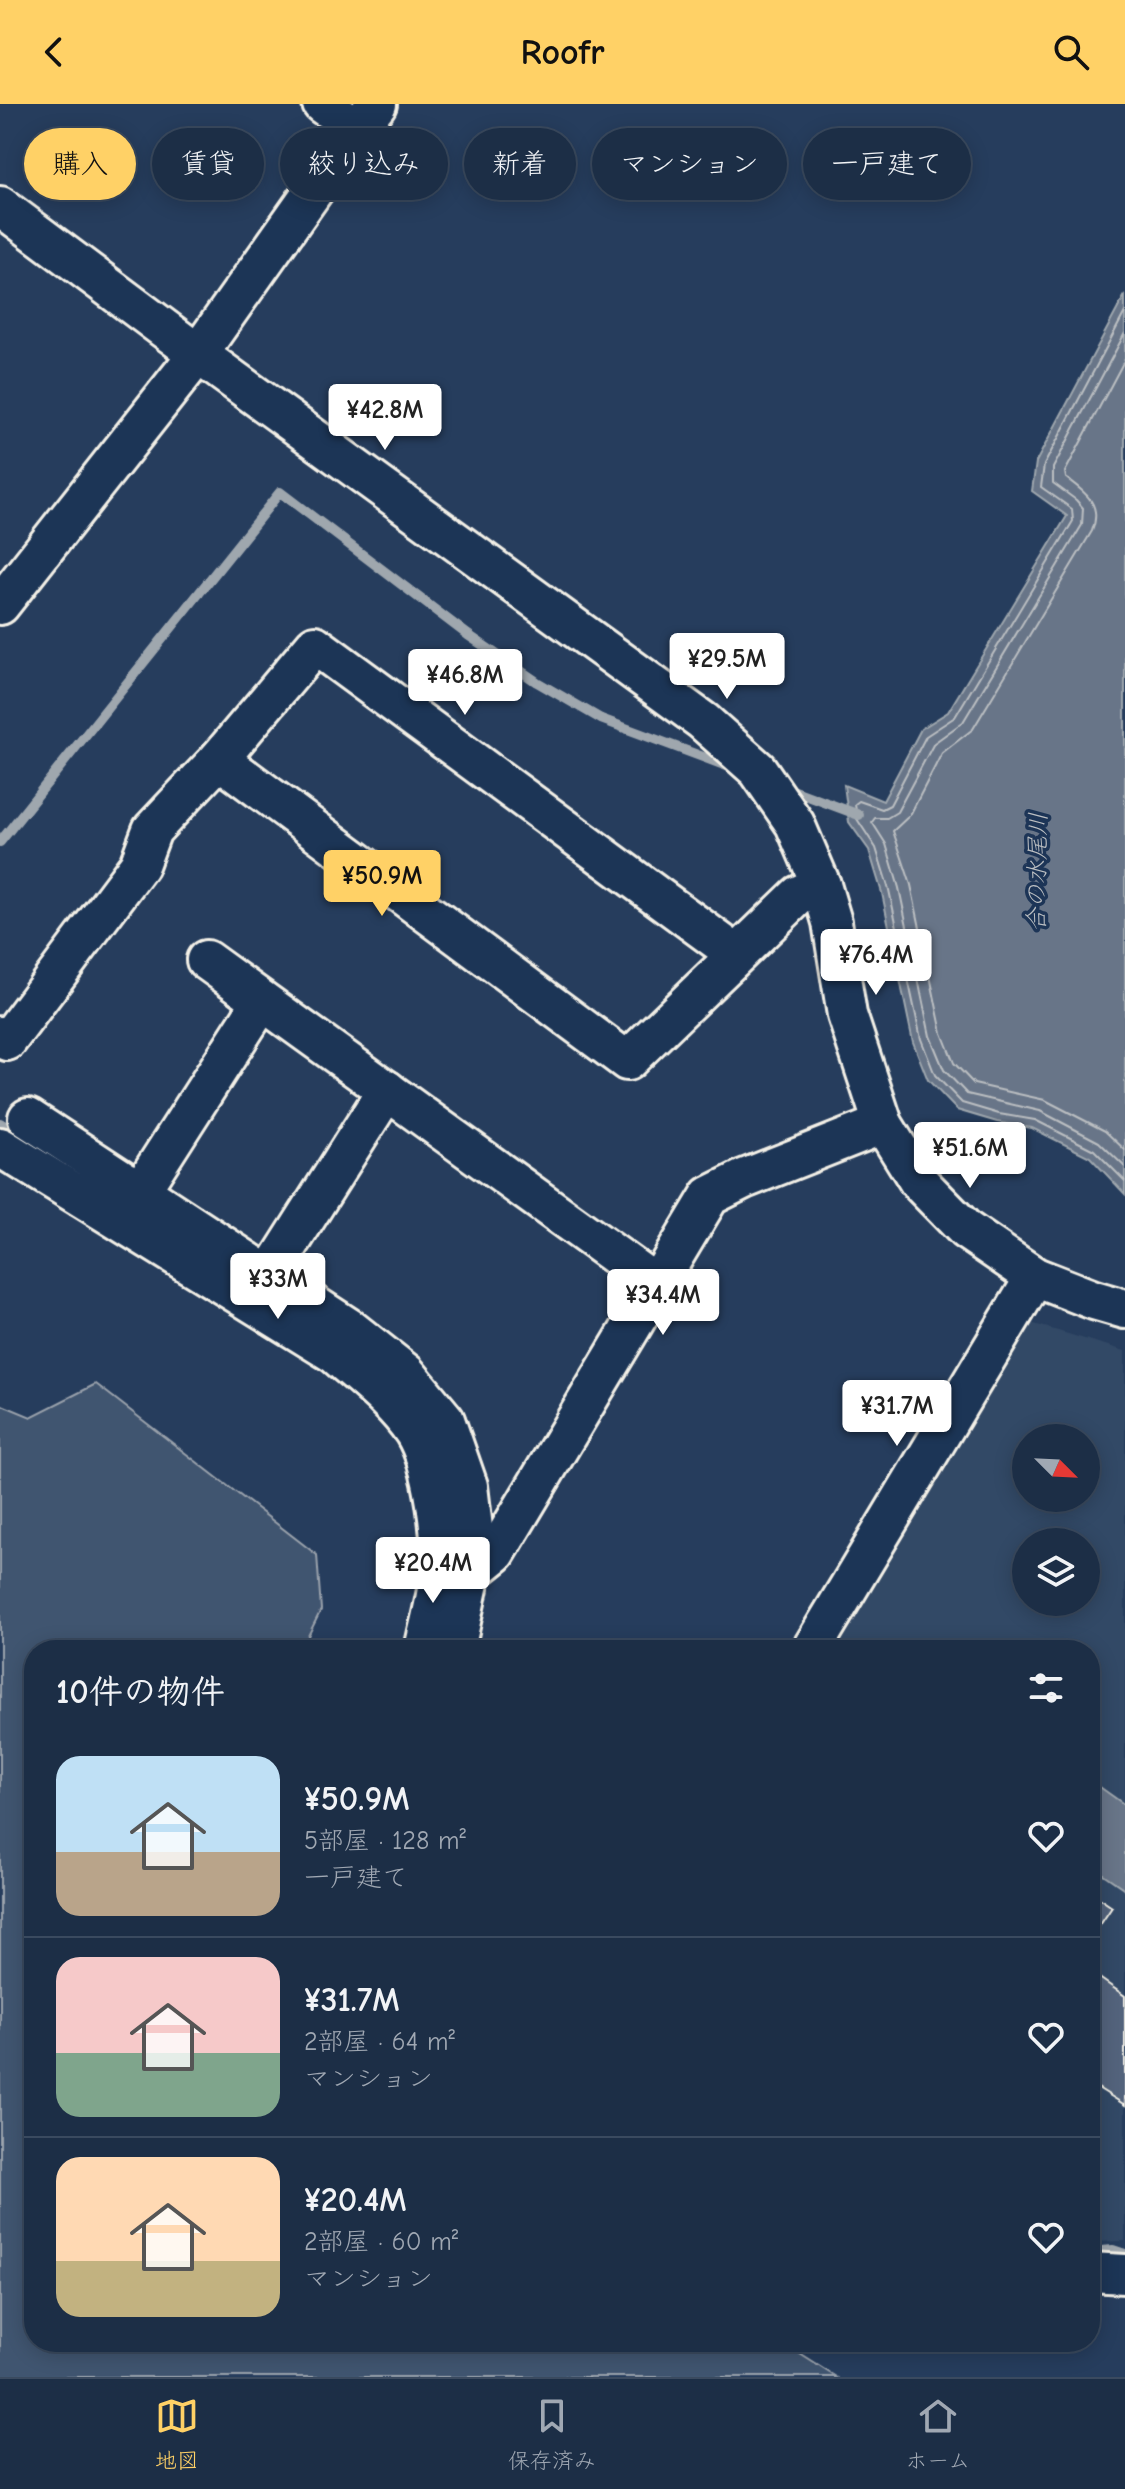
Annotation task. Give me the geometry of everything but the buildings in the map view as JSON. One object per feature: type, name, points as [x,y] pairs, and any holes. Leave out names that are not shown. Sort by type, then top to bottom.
[{"type":"street","points":[[1,601],[198,354],[367,116],[322,104]]},
{"type":"street","points":[[0,206],[703,721],[758,770],[795,824],[821,885],[832,922],[847,1015],[883,1124],[919,1182],[966,1230],[1035,1277],[1125,1309]]},
{"type":"street","points":[[0,1036],[7,1041],[139,865],[152,830],[219,759],[315,645],[736,954]]},
{"type":"street","points":[[219,759],[627,1061],[799,895],[821,885]]},
{"type":"street","points":[[206,960],[658,1286]]},
{"type":"street","points":[[139,1193],[262,1001]]},
{"type":"street","points":[[268,1278],[387,1090]]},
{"type":"street","points":[[28,1118],[268,1278],[349,1328],[406,1373],[445,1420],[468,1486],[474,1537],[428,1640]]},
{"type":"street","points":[[456,1574],[496,1553],[710,1196],[744,1179],[883,1124]]},
{"type":"street","points":[[0,1147],[335,1354],[384,1396],[414,1433],[429,1466],[437,1516],[456,1574],[455,1640]]},
{"type":"street","points":[[817,1640],[1035,1277]]},
{"type":"street","points":[[1100,2273],[1125,2274]]},
{"type":"shaded area","points":[[1031,1323],[1125,1351],[1125,2241],[1100,2242],[1100,1640],[841,1640]]},
{"type":"shaded area","points":[[96,1384],[317,1555],[321,1610],[306,1640],[24,1640],[24,2352],[797,2352],[836,2377],[0,2377],[0,1404],[31,1417]]},
{"type":"water","name":"合の水尾川","points":[[1125,295],[1125,1194],[1090,1157],[1032,1128],[957,1110],[928,1080],[913,1042],[882,893],[869,850],[849,822],[844,785],[883,801],[921,729],[948,712],[1067,516],[1032,491],[1036,462]]},
{"type":"water","points":[[1100,1787],[1125,1805],[1125,1889],[1100,1872]]},
{"type":"waterway","points":[[0,842],[280,492],[468,635],[537,682],[601,719],[735,769]]},
{"type":"waterway","points":[[784,787],[859,815]]},
{"type":"waterway","points":[[0,1123],[29,1141]]},
{"type":"waterway","points":[[1100,2251],[1113,2250],[1125,2254]]}]
